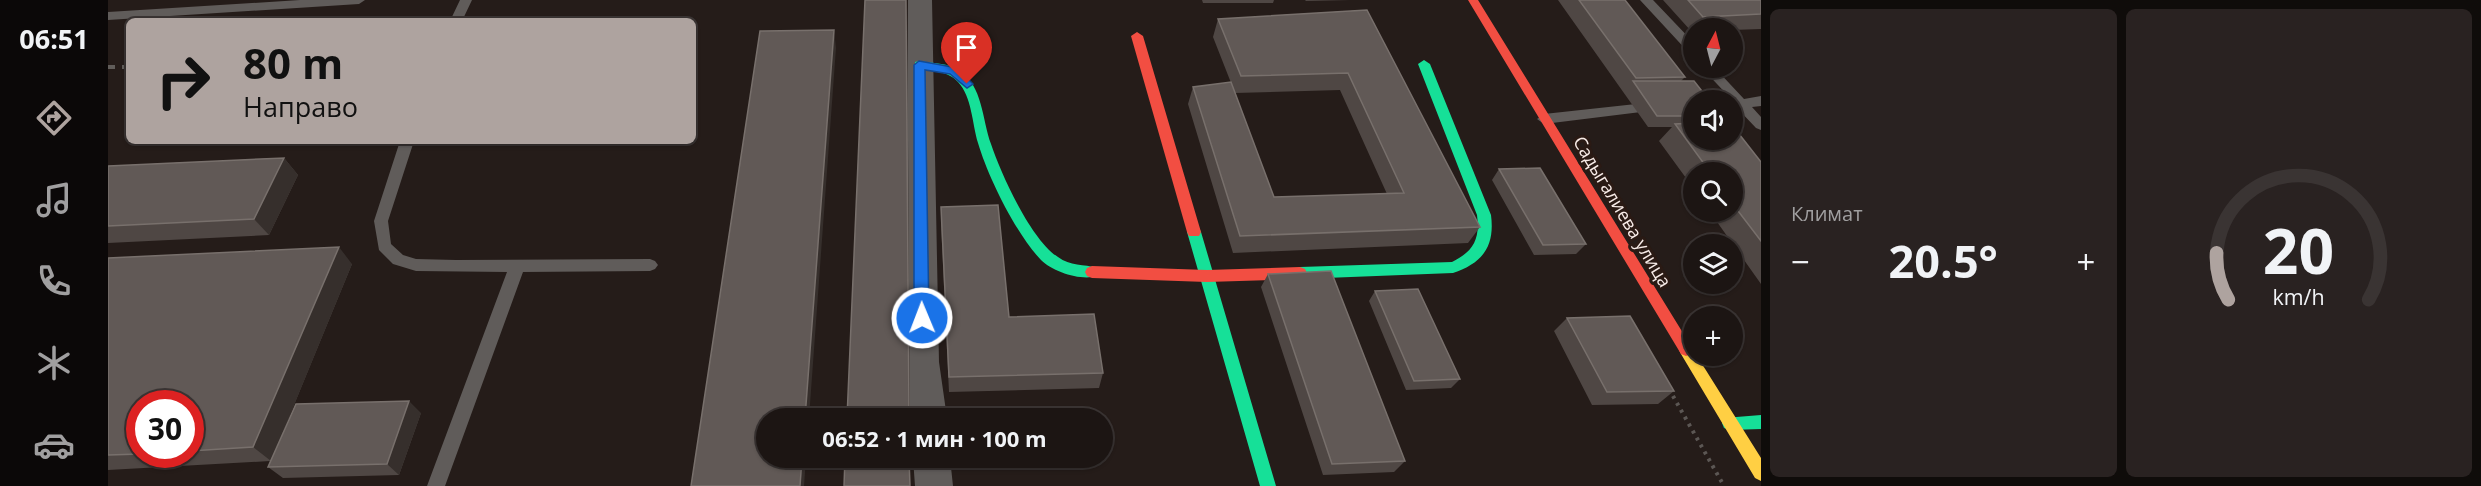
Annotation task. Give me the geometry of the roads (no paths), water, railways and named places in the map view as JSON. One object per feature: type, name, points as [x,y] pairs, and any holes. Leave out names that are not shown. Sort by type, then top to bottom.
[{"type":"street","points":[[920,0],[922,362],[928,408]]},
{"type":"street","name":"Садыгалиева улица","points":[[1473,0],[1761,473]]},
{"type":"street","points":[[1137,36],[1268,486]]},
{"type":"street","points":[[919,65],[953,71],[967,84],[976,106],[988,153],[1009,200],[1046,257],[1072,272],[1207,276],[1453,267],[1473,259],[1484,247],[1488,231],[1484,215],[1424,64]]},
{"type":"street","points":[[1730,423],[1761,422]]},
{"type":"street","points":[[933,468],[934,486]]},
{"type":"lane","points":[[108,16],[359,0]]},
{"type":"lane","points":[[457,18],[466,0]]},
{"type":"lane","points":[[1646,0],[1683,39]]},
{"type":"lane","points":[[1716,78],[1726,90]]},
{"type":"lane","points":[[1743,104],[1761,101]]},
{"type":"lane","points":[[1743,109],[1761,125]]},
{"type":"lane","points":[[1544,119],[1636,110]]},
{"type":"lane","points":[[406,144],[381,221],[384,246],[398,260],[416,265],[650,265]]},
{"type":"lane","points":[[436,486],[517,266]]},
{"type":"railway","points":[[108,67],[126,67]]}]
